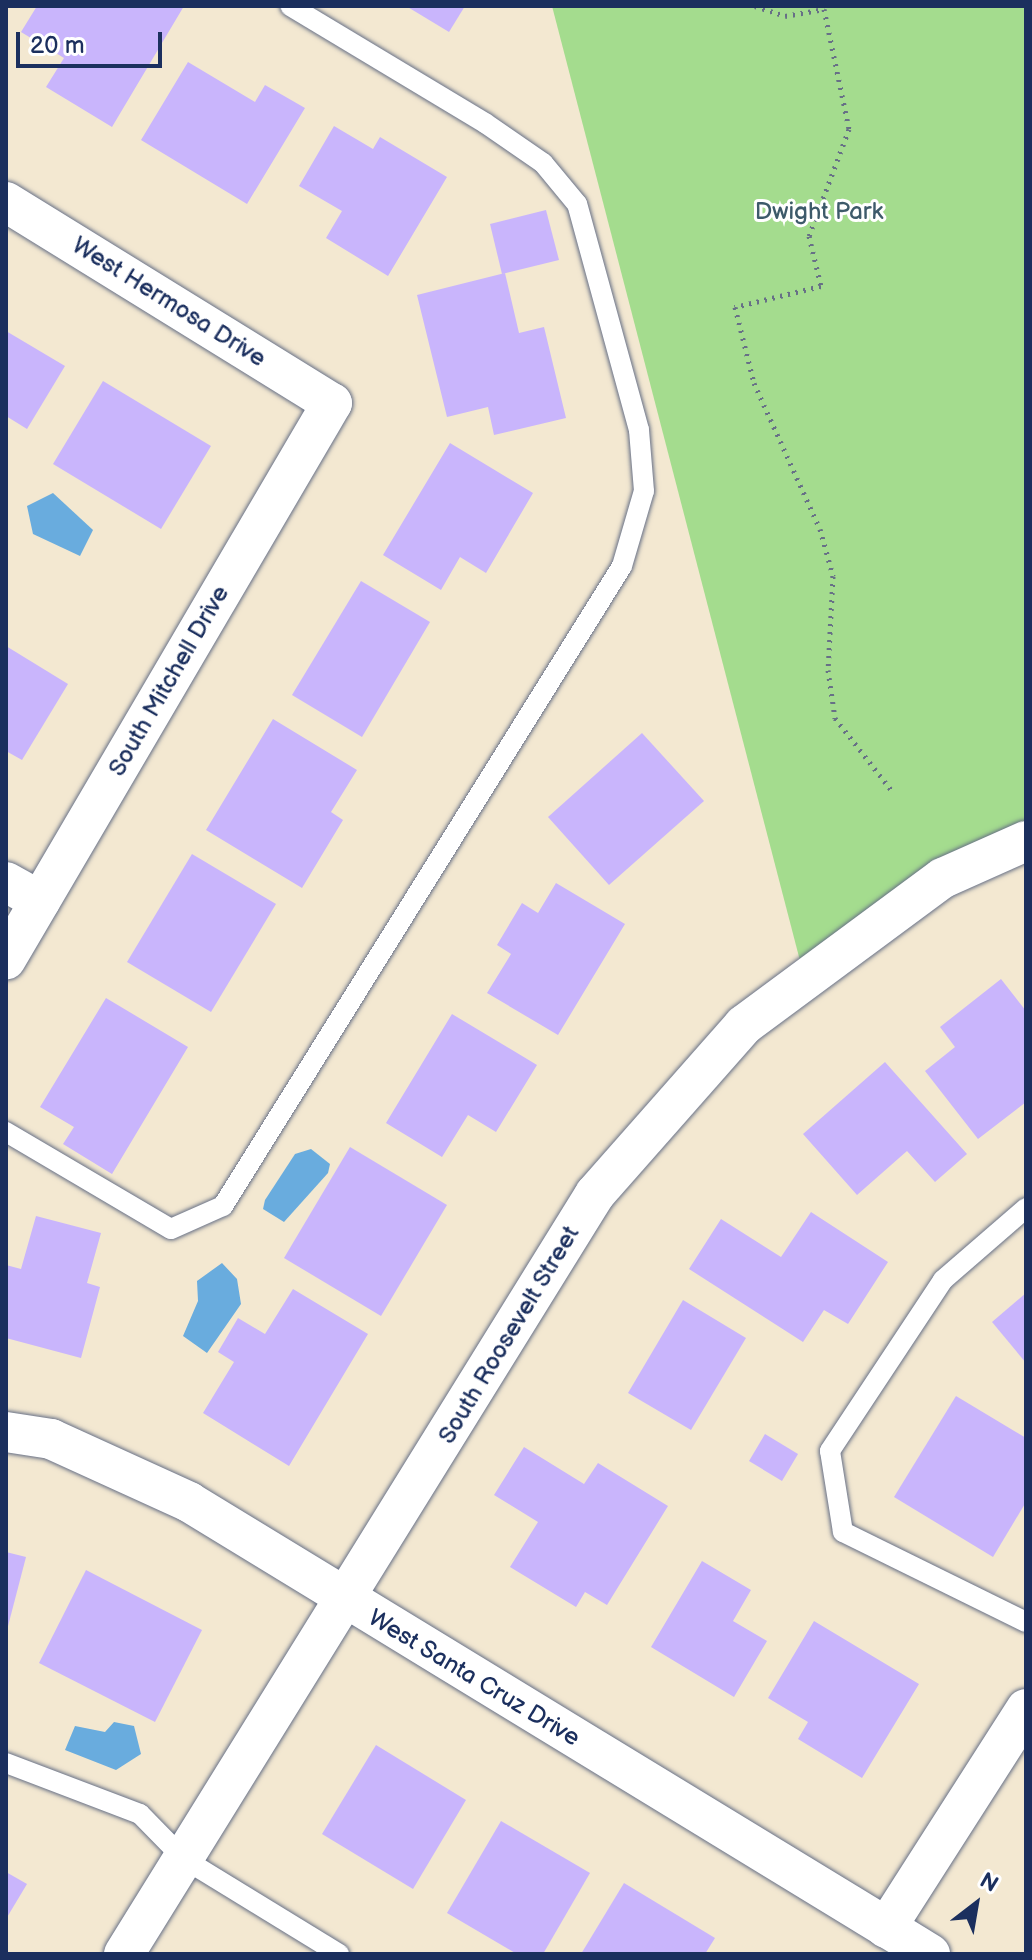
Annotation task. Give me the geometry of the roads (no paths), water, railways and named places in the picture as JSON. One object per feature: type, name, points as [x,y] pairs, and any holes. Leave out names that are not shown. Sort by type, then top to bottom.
[{"type":"street","name":"West Hermosa Drive","points":[[6,202],[332,403]]},
{"type":"street","name":"South Mitchell Drive","points":[[6,959],[23,891],[332,403]]},
{"type":"street","name":"South Roosevelt Street","points":[[124,1954],[347,1601],[595,1194],[744,1025],[943,878],[1026,841]]},
{"type":"street","name":"West Santa Cruz Drive","points":[[6,1432],[51,1439],[189,1502],[930,1954]]},
{"type":"street","points":[[886,1928],[1026,1709]]},
{"type":"lane","points":[[6,1132],[171,1229],[223,1206],[622,566],[644,491],[639,430],[577,204],[543,163],[485,123],[290,6]]},
{"type":"lane","points":[[1026,1208],[943,1280],[830,1451],[843,1532],[1026,1622]]},
{"type":"lane","points":[[6,1763],[140,1814],[184,1859],[339,1954]]},
{"type":"water","points":[[53,493],[93,530],[80,556],[33,534],[27,506]]},
{"type":"water","points":[[311,1149],[330,1164],[328,1173],[284,1222],[263,1209],[265,1200],[295,1154]]},
{"type":"water","points":[[222,1263],[237,1279],[241,1304],[207,1353],[183,1336],[198,1301],[197,1281]]},
{"type":"water","points":[[114,1722],[134,1726],[141,1754],[116,1770],[65,1750],[75,1726],[105,1732]]},
{"type":"park label","name":"Dwight Park","points":[[819,212]]}]
